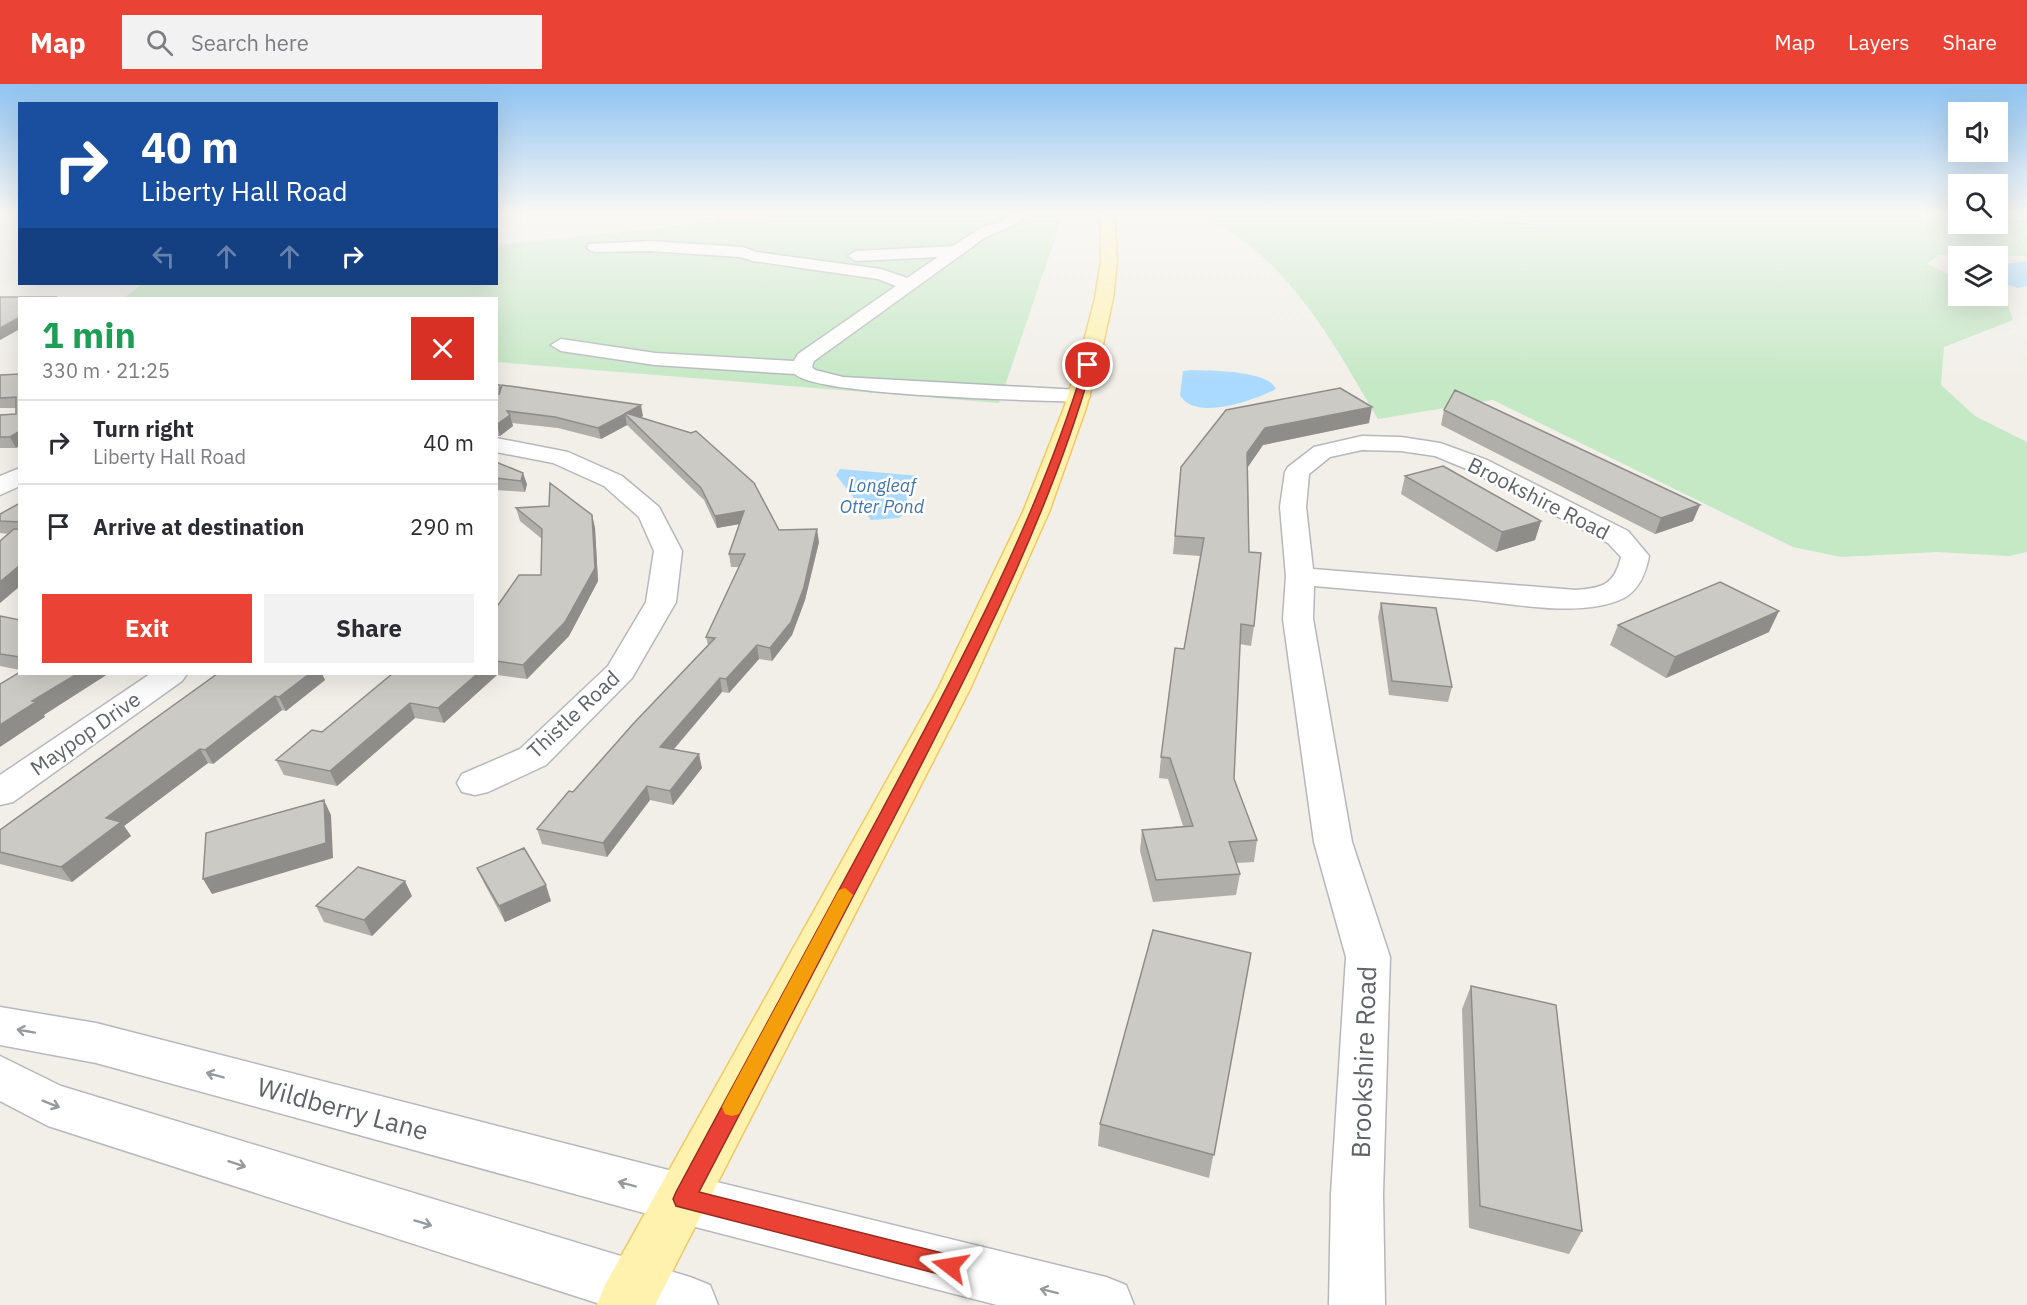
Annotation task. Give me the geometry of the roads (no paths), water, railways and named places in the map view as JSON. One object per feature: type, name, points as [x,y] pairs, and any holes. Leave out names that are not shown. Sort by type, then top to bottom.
[{"type":"main road","points":[[629,1297],[684,1199],[954,689],[1035,512],[1079,396],[1104,298],[1108,269]]},
{"type":"street","points":[[845,269],[881,274],[909,285]]},
{"type":"street","points":[[801,368],[805,358],[932,269]]},
{"type":"street","points":[[561,345],[655,359],[801,368],[808,375],[843,383],[1079,396]]},
{"type":"street","name":"Brookshire Road","points":[[1300,576],[1547,598],[1588,599],[1619,590],[1634,573],[1635,556],[1618,537],[1478,465],[1440,450],[1401,444],[1362,443],[1322,452],[1297,472],[1293,507],[1300,576],[1298,619],[1333,842],[1368,957],[1358,1194],[1357,1305]]},
{"type":"street","name":"Thistle Road","points":[[475,783],[533,757],[621,670],[661,602],[668,551],[650,513],[613,481],[560,457],[498,445]]},
{"type":"street","points":[[0,487],[18,476]]},
{"type":"street","name":"Maypop Drive","points":[[0,793],[170,675]]},
{"type":"street","name":"Wildberry Lane","points":[[0,1026],[96,1043],[684,1199],[1106,1305]]},
{"type":"street","points":[[0,1077],[48,1104],[629,1297],[690,1305]]},
{"type":"water","points":[[2008,269],[2027,269],[2027,286],[2018,288],[2008,285]]},
{"type":"water","points":[[1183,371],[1251,375],[1271,383],[1276,389],[1240,403],[1211,408],[1198,407],[1187,403],[1180,395]]},
{"type":"water","name":"Longleaf Otter Pond","points":[[840,469],[920,476],[907,493],[907,511],[899,518],[871,520],[836,475]]}]
